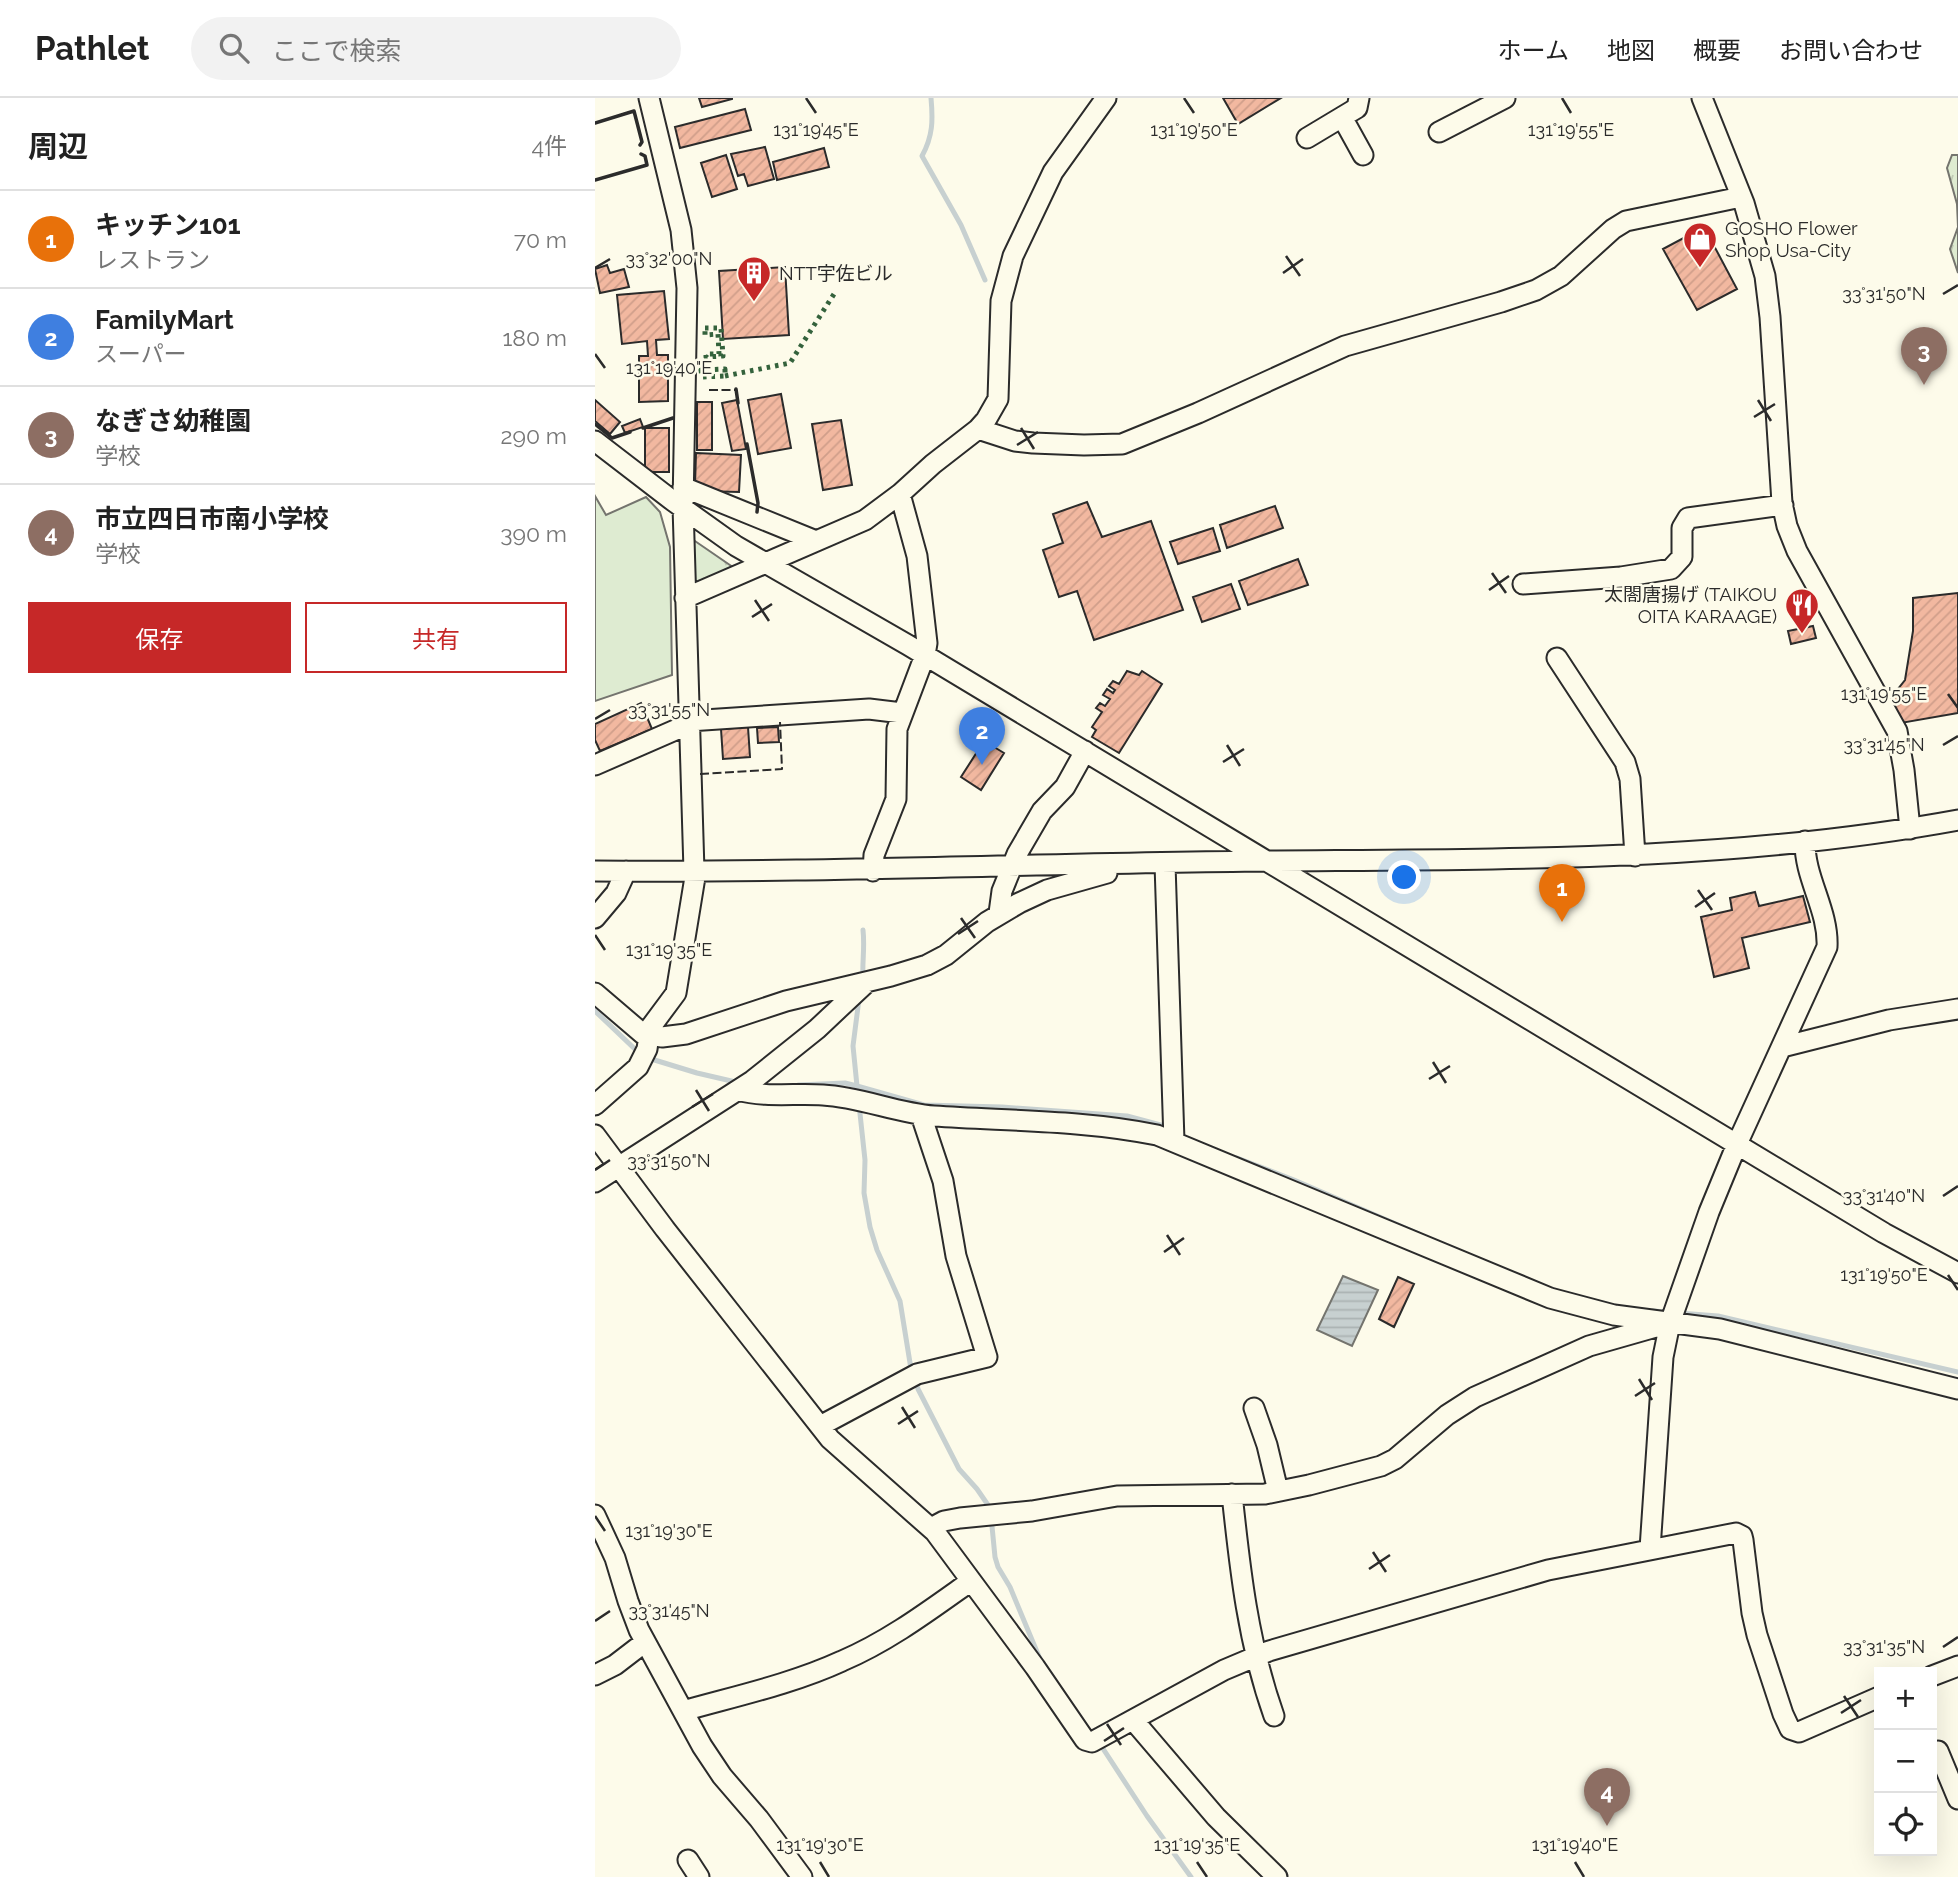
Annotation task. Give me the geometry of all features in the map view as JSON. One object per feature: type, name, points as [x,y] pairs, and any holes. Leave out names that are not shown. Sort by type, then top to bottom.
[{"type":"street","points":[[595,1105],[638,1067],[647,1049],[650,1028],[676,992],[695,871],[683,509],[687,339],[685,263],[681,230],[649,98]]},
{"type":"street","points":[[685,598],[865,520],[978,429],[998,399],[1001,301],[1013,256],[1053,172],[1105,98]]},
{"type":"street","points":[[1307,138],[1357,108],[1359,98]]},
{"type":"street","points":[[1439,132],[1506,98]]},
{"type":"street","points":[[1702,98],[1760,253],[1767,289],[1783,505],[1787,526],[1797,551],[1897,731],[1910,829]]},
{"type":"street","points":[[1342,117],[1363,155]]},
{"type":"street","points":[[978,429],[1015,441],[1033,443],[1122,444],[1198,413],[1345,346],[1537,290],[1561,276],[1612,229],[1626,221],[1741,197]]},
{"type":"street","points":[[595,441],[683,509],[764,564],[925,655],[1884,1233],[1958,1273]]},
{"type":"street","points":[[684,487],[816,541]]},
{"type":"street","points":[[873,871],[874,855],[896,799],[896,737],[927,643],[917,555],[900,494]]},
{"type":"street","points":[[1523,584],[1621,577],[1671,569],[1682,557],[1682,528],[1688,518],[1783,505]]},
{"type":"street","points":[[1557,658],[1625,762],[1630,779],[1635,856]]},
{"type":"street","points":[[595,765],[689,722],[869,709],[902,713]]},
{"type":"street","points":[[999,913],[1002,891],[1010,867],[1042,811],[1065,787],[1085,751]]},
{"type":"street","points":[[595,871],[873,871],[1267,861],[1383,862],[1635,856],[1805,841],[1910,829],[1958,820]]},
{"type":"street","points":[[1650,1549],[1663,1357],[1672,1317],[1737,1144],[1827,947],[1825,925],[1806,867],[1805,841]]},
{"type":"street","points":[[595,993],[635,1029],[649,1036],[672,1037],[687,1034],[786,1001],[917,968],[937,960],[999,913],[1047,890],[1138,864]]},
{"type":"street","points":[[1165,864],[1174,1141]]},
{"type":"street","points":[[595,918],[622,884],[626,871]]},
{"type":"street","points":[[595,1182],[738,1090],[798,1045],[867,981]]},
{"type":"street","points":[[1782,1046],[1889,1020],[1958,1009]]},
{"type":"street","points":[[738,1090],[761,1094],[841,1097],[921,1115],[1111,1126],[1157,1135],[1550,1298],[1614,1315],[1672,1317],[1958,1389]]},
{"type":"street","points":[[820,1426],[917,1374],[987,1357],[956,1256],[943,1181],[921,1115]]},
{"type":"street","points":[[595,1135],[820,1426],[847,1455],[931,1528],[1035,1667],[1085,1740],[1092,1742],[1103,1737],[1224,1670],[1255,1656],[1548,1570],[1736,1533],[1742,1536],[1757,1635],[1787,1725],[1794,1732],[1799,1732],[1874,1700]]},
{"type":"street","points":[[931,1528],[944,1521],[960,1518],[1044,1509],[1117,1496],[1255,1494],[1278,1491],[1388,1463],[1447,1415],[1475,1397],[1589,1346],[1672,1317]]},
{"type":"street","points":[[1254,1408],[1267,1445],[1278,1491]]},
{"type":"street","points":[[1232,1494],[1242,1584],[1255,1656],[1274,1716]]},
{"type":"street","points":[[595,1515],[615,1558],[630,1609],[683,1711],[716,1768],[759,1819],[801,1877]]},
{"type":"street","points":[[683,1711],[773,1686],[841,1662],[900,1630],[971,1581]]},
{"type":"street","points":[[595,1675],[615,1665],[645,1642]]},
{"type":"street","points":[[1937,1674],[1958,1666]]},
{"type":"street","points":[[1134,1721],[1216,1817],[1277,1877]]},
{"type":"street","points":[[1938,1751],[1958,1799]]},
{"type":"street","points":[[688,1860],[699,1877]]},
{"type":"green space","points":[[1952,155],[1958,155],[1958,227],[1957,204],[1947,168]]},
{"type":"green space","points":[[1958,227],[1958,273],[1950,249]]},
{"type":"green space","points":[[595,496],[606,515],[646,497],[660,512],[670,547],[672,675],[595,701]]},
{"type":"green space","points":[[692,539],[740,572],[690,592]]},
{"type":"shaded area","points":[[1343,1276],[1378,1290],[1352,1346],[1317,1330]]},
{"type":"building","points":[[699,98],[732,98],[732,99],[702,107]]},
{"type":"building","points":[[1223,98],[1281,98],[1238,124]]},
{"type":"building","points":[[745,109],[751,130],[680,148],[675,127]]},
{"type":"building","points":[[765,147],[774,179],[748,186],[744,174],[738,176],[731,154]]},
{"type":"building","points":[[824,148],[829,167],[777,180],[773,162]]},
{"type":"building","points":[[726,155],[737,189],[712,197],[701,163]]},
{"type":"building","name":"GOSHO Flower Shop Usa-City","points":[[1704,227],[1737,289],[1697,310],[1663,249]]},
{"type":"building","points":[[607,265],[610,273],[624,269],[629,287],[600,293],[595,269]]},
{"type":"building","name":"NTT宇佐ビル","points":[[785,267],[789,335],[723,339],[719,271]]},
{"type":"building","points":[[664,291],[669,339],[656,340],[657,355],[668,355],[668,401],[639,402],[639,356],[648,356],[647,341],[622,344],[617,295]]},
{"type":"building","points":[[781,394],[791,448],[758,454],[748,400]]},
{"type":"building","points":[[595,400],[620,422],[610,434],[595,421]]},
{"type":"building","points":[[737,400],[746,449],[732,451],[722,403]]},
{"type":"building","points":[[697,402],[712,402],[712,450],[697,450]]},
{"type":"building","points":[[640,419],[643,427],[625,433],[622,426]]},
{"type":"building","points":[[841,420],[852,485],[823,490],[812,424]]},
{"type":"building","points":[[645,428],[669,428],[669,472],[645,472]]},
{"type":"building","points":[[696,453],[741,455],[739,492],[700,491],[695,485]]},
{"type":"building","points":[[1087,502],[1102,537],[1151,521],[1183,610],[1094,640],[1077,591],[1059,597],[1043,550],[1063,543],[1053,514]]},
{"type":"building","points":[[1275,506],[1283,528],[1227,548],[1220,525]]},
{"type":"building","points":[[1213,528],[1220,551],[1178,564],[1170,542]]},
{"type":"building","points":[[1298,559],[1308,585],[1248,605],[1239,581]]},
{"type":"building","points":[[1231,584],[1240,609],[1202,622],[1193,597]]},
{"type":"building","points":[[1958,593],[1958,713],[1901,723],[1890,699],[1905,680],[1913,631],[1913,598]]},
{"type":"building","name":"太閤唐揚げ (TAIKOU OITA KARAAGE)","points":[[1813,626],[1816,638],[1791,644],[1788,631]]},
{"type":"building","points":[[1127,671],[1139,675],[1142,671],[1162,684],[1119,753],[1092,737],[1096,730],[1092,727],[1102,712],[1096,708],[1100,703],[1105,706],[1110,699],[1103,695],[1107,689],[1113,693],[1115,690],[1109,686],[1113,681],[1119,684]]},
{"type":"building","points":[[641,703],[652,729],[600,751],[595,740],[595,724]]},
{"type":"building","points":[[748,727],[750,757],[723,759],[721,729]]},
{"type":"building","points":[[778,727],[779,742],[758,743],[757,728]]},
{"type":"building","points":[[984,741],[1004,753],[981,790],[961,777]]},
{"type":"building","points":[[1755,892],[1759,906],[1803,896],[1810,922],[1742,938],[1749,968],[1714,977],[1701,917],[1732,910],[1730,898]]},
{"type":"building","points":[[1398,1277],[1414,1284],[1394,1327],[1379,1319]]},
{"type":"waterway","points":[[931,98],[931,128],[922,156],[961,225],[985,280]]},
{"type":"waterway","points":[[863,930],[863,979]]},
{"type":"waterway","points":[[859,999],[853,1046],[857,1086],[924,1105],[1002,1107],[1127,1116],[1168,1127]]},
{"type":"waterway","points":[[595,1011],[639,1053]]},
{"type":"waterway","points":[[648,1058],[740,1083]]},
{"type":"waterway","points":[[798,1085],[845,1083],[857,1086],[865,1160],[864,1193],[870,1227],[877,1250],[900,1301],[911,1369],[918,1389],[959,1469],[988,1505],[998,1567],[1010,1587],[1040,1659]]},
{"type":"waterway","points":[[1237,1158],[1419,1234]]},
{"type":"waterway","points":[[1653,1311],[1718,1316],[1958,1372]]},
{"type":"waterway","points":[[1100,1744],[1191,1877]]},
{"type":"hedge","points":[[725,376],[790,363],[834,294]]},
{"type":"hedge","points":[[705,328],[721,328],[723,356],[706,357],[706,354],[719,354],[718,334],[705,335],[705,328]]},
{"type":"hedge","points":[[725,369],[725,376],[702,377],[701,370],[725,369]]},
{"type":"fence","points":[[709,390],[737,390]]},
{"type":"fence","points":[[700,774],[782,769],[780,722]]},
{"type":"wall","points":[[595,123],[634,111],[642,142],[640,145]]},
{"type":"wall","points":[[595,180],[647,165],[645,156],[641,154]]},
{"type":"wall","points":[[736,389],[738,403]]},
{"type":"wall","points":[[643,428],[673,418]]},
{"type":"wall","points":[[595,424],[612,438],[630,432]]},
{"type":"wall","points":[[747,444],[758,503],[757,512]]},
{"type":"place","name":"GOSHO Flower Shop Usa-City","points":[[1700,269]]},
{"type":"place","name":"NTT宇佐ビル","points":[[754,303]]},
{"type":"place","name":"なぎさ幼稚園","points":[[1924,385]]},
{"type":"place","name":"太閤唐揚げ (TAIKOU OITA KARAAGE)","points":[[1802,635]]},
{"type":"place","name":"FamilyMart","points":[[982,765]]},
{"type":"place","name":"キッチン101","points":[[1562,922]]},
{"type":"place","name":"市立四日市南小学校","points":[[1607,1826]]}]
